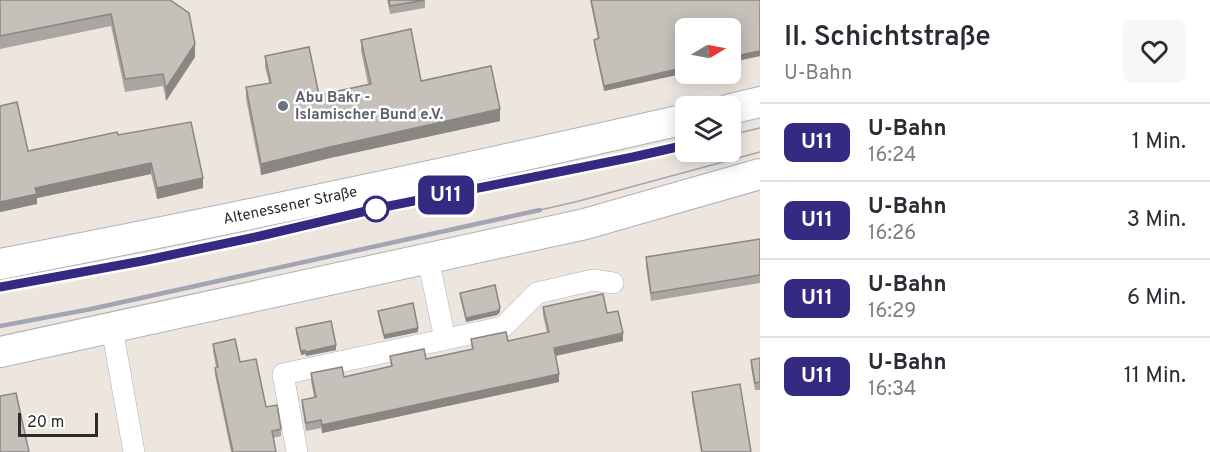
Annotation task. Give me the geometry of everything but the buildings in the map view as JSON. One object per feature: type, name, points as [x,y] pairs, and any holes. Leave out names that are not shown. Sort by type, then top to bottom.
[{"type":"main road","points":[[741,106],[760,102]]},
{"type":"main road","name":"Altenessener Straße","points":[[0,264],[267,211],[675,121]]},
{"type":"main road","points":[[0,352],[585,224],[760,174]]},
{"type":"street","points":[[428,259],[445,339]]},
{"type":"street","points":[[297,452],[283,374],[503,327],[537,293],[593,280],[613,283]]},
{"type":"street","points":[[112,328],[134,452]]},
{"type":"tram line","points":[[741,132],[760,128]]},
{"type":"tram line","points":[[525,179],[675,147]]},
{"type":"tram line","points":[[540,210],[760,152]]},
{"type":"railway","points":[[0,287],[142,261],[379,208],[525,179]]},
{"type":"railway","points":[[0,326],[91,309],[540,210]]},
{"type":"metro line","name":"U11","points":[[0,287],[142,261],[379,208],[675,147]]},
{"type":"place","name":"Abu Bakr - Islamischer Bund e.V.","points":[[283,106]]}]
